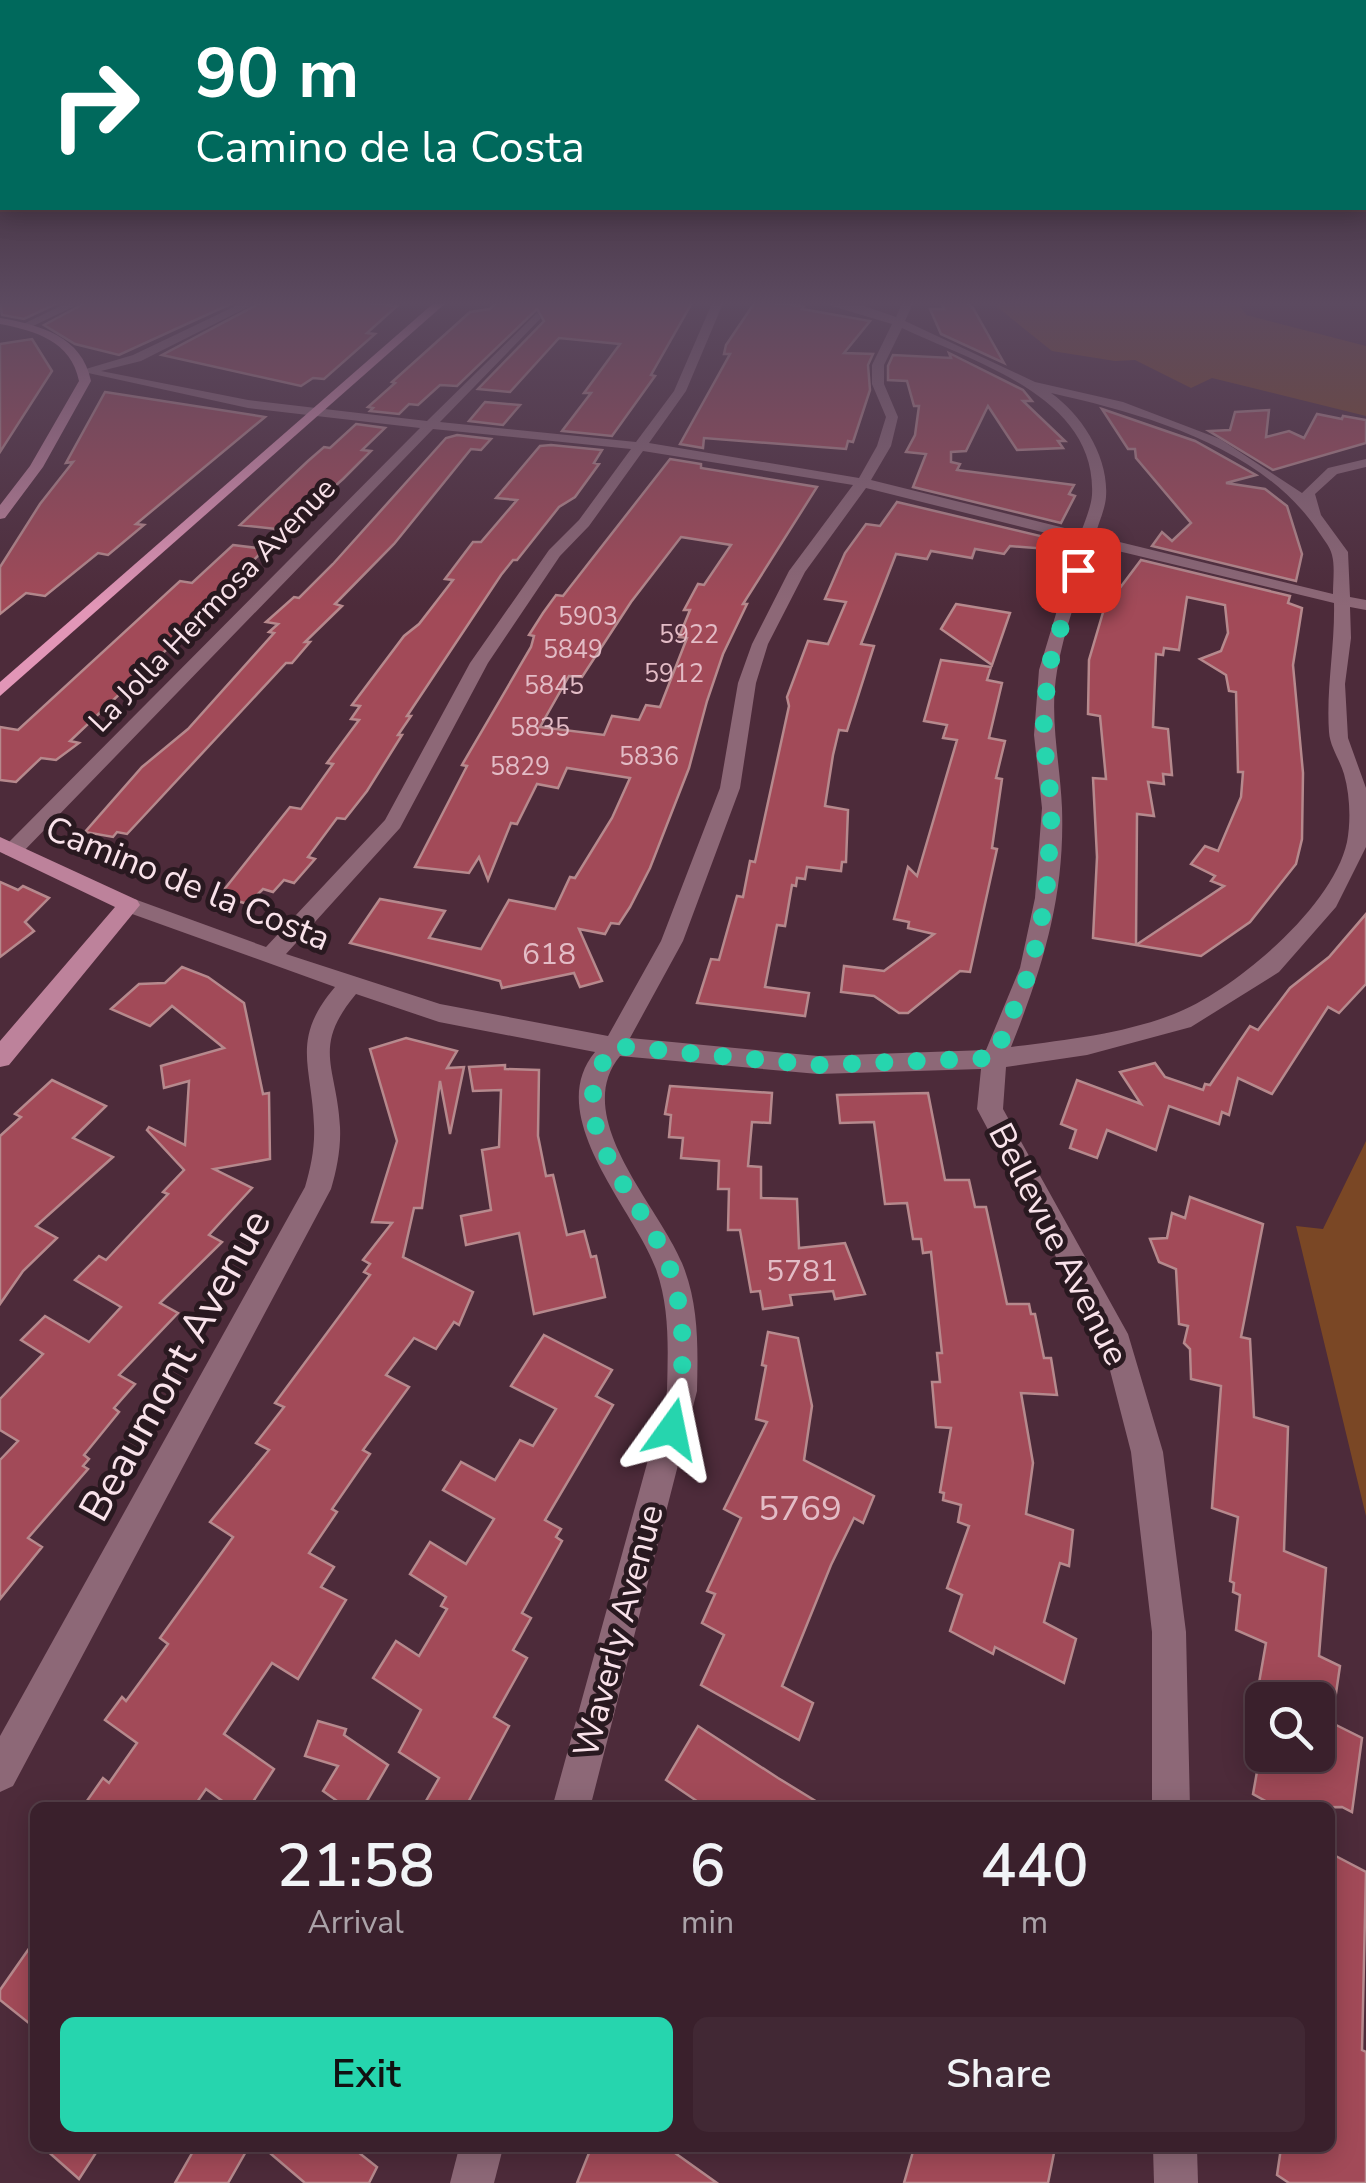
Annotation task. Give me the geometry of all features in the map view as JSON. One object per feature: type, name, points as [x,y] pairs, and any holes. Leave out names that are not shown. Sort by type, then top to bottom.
[{"type":"main road","points":[[0,691],[326,403]]},
{"type":"street","points":[[0,515],[36,467],[73,403]]},
{"type":"street","points":[[252,403],[757,462],[862,481],[1088,537],[1222,576],[1366,605]]},
{"type":"street","name":"La Jolla Hermosa Avenue","points":[[7,847],[267,594],[450,403]]},
{"type":"street","points":[[270,957],[393,823],[479,663],[554,553],[584,524],[672,403]]},
{"type":"street","name":"Waverly Avenue","points":[[574,1802],[682,1391],[684,1327],[669,1266],[601,1143],[590,1099],[599,1064],[614,1046],[672,941],[730,788],[747,683],[760,644],[796,570],[884,446],[892,417],[886,403]]},
{"type":"street","name":"Bellevue Avenue","points":[[1056,403],[1094,455],[1099,497],[1048,670],[1043,735],[1052,808],[1046,898],[1031,968],[994,1058],[990,1109],[1118,1344],[1147,1452],[1169,1632],[1171,1802]]},
{"type":"street","name":"Camino de la Costa","points":[[7,847],[129,905],[350,985],[439,1012],[541,1035],[614,1046],[818,1065],[994,1058],[1087,1046],[1184,1021],[1271,966],[1328,902],[1357,844],[1359,804],[1354,776],[1339,738],[1336,684],[1343,638],[1340,552],[1304,501],[1261,468],[1214,442],[1109,403]]},
{"type":"street","points":[[1315,514],[1308,494],[1318,478],[1334,469],[1366,463]]},
{"type":"street","points":[[0,1058],[129,905]]},
{"type":"street","name":"Beaumont Avenue","points":[[0,1773],[318,1189],[328,1154],[326,1113],[314,1064],[316,1034],[330,1008],[350,985]]},
{"type":"street","points":[[472,2183],[481,2152]]},
{"type":"street","points":[[1176,2152],[1176,2183]]},
{"type":"shaded area","points":[[1313,403],[1366,403],[1366,416]]},
{"type":"shaded area","points":[[1366,1141],[1366,1516],[1296,1226],[1323,1229]]},
{"type":"building","points":[[0,403],[32,403],[0,452]]},
{"type":"building","points":[[99,403],[175,403],[265,417],[136,524],[144,525],[108,555],[98,553],[45,596],[26,593],[0,614],[0,567],[40,504],[73,462],[66,463]]},
{"type":"building","points":[[373,403],[420,403],[409,404],[399,414],[370,411],[373,408],[368,407]]},
{"type":"building","points":[[484,403],[520,405],[503,425],[469,421]]},
{"type":"building","points":[[583,403],[636,403],[612,436],[562,431]]},
{"type":"building","points":[[703,403],[866,403],[853,442],[848,441],[846,449],[704,438],[703,448],[680,444]]},
{"type":"building","points":[[913,403],[1025,403],[1065,441],[1058,441],[1063,448],[1017,450],[988,406],[966,451],[951,452],[951,462],[960,464],[957,470],[1074,485],[1069,494],[1075,496],[1061,523],[913,487],[926,454],[906,452],[915,435],[919,406]]},
{"type":"building","points":[[1102,409],[1195,441],[1256,475],[1226,483],[1265,489],[1287,506],[1302,554],[1296,581],[1152,546],[1162,532],[1172,541],[1191,523],[1136,458],[1135,449],[1128,449]]},
{"type":"building","points":[[1269,410],[1266,437],[1289,431],[1304,438],[1317,414],[1366,420],[1366,443],[1273,470],[1209,431],[1230,430],[1235,412]]},
{"type":"building","points":[[356,424],[385,428],[362,450],[371,451],[325,495],[315,493],[276,529],[240,525],[324,447],[330,448]]},
{"type":"building","points":[[457,435],[491,439],[481,450],[471,449],[394,544],[335,604],[342,606],[305,642],[310,642],[292,663],[286,663],[127,834],[117,832],[113,837],[85,832],[142,767],[188,729],[274,633],[269,632],[278,624],[266,622],[294,597],[299,598],[446,438]]},
{"type":"building","points":[[540,446],[602,450],[594,463],[599,464],[575,497],[559,507],[501,575],[407,716],[411,716],[398,735],[402,735],[367,791],[345,819],[337,818],[308,857],[315,859],[294,883],[284,880],[273,892],[263,889],[248,904],[219,896],[290,807],[301,809],[333,764],[327,763],[359,720],[351,719],[360,706],[352,705],[453,580],[445,579],[473,542],[481,542],[517,500],[496,498]]},
{"type":"building","points":[[670,459],[701,464],[701,468],[817,487],[743,604],[747,604],[723,654],[689,768],[650,868],[630,907],[619,924],[611,923],[605,934],[579,929],[602,981],[580,987],[574,973],[502,988],[500,981],[350,943],[380,899],[445,911],[429,938],[481,949],[509,900],[555,909],[570,877],[575,878],[612,818],[630,778],[567,768],[558,788],[537,784],[517,824],[511,823],[488,880],[479,857],[469,873],[415,867],[467,766],[462,765],[531,647],[534,636],[529,635],[556,595],[563,596]],"holes":[[[681,537],[731,545],[704,585],[698,584],[684,610],[690,610],[679,637],[687,638],[660,707],[646,705],[639,720],[612,716],[604,735],[540,727],[569,676],[582,677],[631,602]]]},
{"type":"building","points":[[897,502],[1053,539],[1048,549],[1010,546],[1004,554],[975,549],[972,558],[931,551],[927,559],[896,554],[861,644],[874,646],[847,731],[839,730],[833,755],[825,806],[848,810],[846,862],[842,862],[841,871],[807,867],[805,879],[797,878],[796,886],[792,885],[785,926],[777,925],[765,987],[809,993],[805,1016],[697,1003],[711,959],[719,960],[737,896],[743,897],[750,861],[755,862],[789,706],[787,697],[808,641],[828,644],[846,602],[825,599],[845,553],[866,524],[880,526]]},
{"type":"building","points":[[233,545],[265,549],[196,617],[201,617],[70,741],[79,743],[56,760],[41,758],[16,782],[0,780],[0,727],[18,730],[180,581],[192,583]]},
{"type":"building","points":[[1141,560],[1290,596],[1288,603],[1302,608],[1293,665],[1303,773],[1302,839],[1296,864],[1250,922],[1201,956],[1093,938],[1097,857],[1093,778],[1106,779],[1100,716],[1088,714],[1089,660],[1104,609]],"holes":[[[1187,597],[1225,605],[1228,633],[1221,651],[1200,659],[1226,675],[1229,691],[1236,692],[1238,772],[1243,772],[1241,797],[1218,851],[1205,846],[1191,864],[1215,876],[1211,881],[1224,886],[1136,945],[1137,814],[1154,816],[1148,782],[1164,784],[1163,774],[1172,775],[1168,729],[1153,727],[1156,654],[1163,655],[1164,648],[1179,650]]]},
{"type":"building","points":[[956,604],[1010,613],[992,665],[941,629]]},
{"type":"building","points":[[941,660],[991,667],[987,680],[1002,683],[989,738],[1005,741],[996,778],[1002,779],[992,848],[997,849],[970,972],[960,971],[908,1013],[899,1013],[874,996],[841,992],[844,966],[884,971],[934,934],[908,928],[909,922],[894,919],[908,867],[917,876],[957,740],[943,738],[947,725],[924,721]]},
{"type":"building","points":[[0,882],[18,890],[23,886],[49,898],[25,922],[34,931],[0,957]]},
{"type":"building","points":[[1366,914],[1366,984],[1339,1013],[1328,1007],[1272,1094],[1238,1078],[1229,1115],[1222,1112],[1219,1124],[1169,1106],[1156,1150],[1107,1130],[1097,1158],[1070,1148],[1076,1130],[1061,1124],[1077,1080],[1141,1104],[1120,1072],[1155,1063],[1165,1077],[1203,1090],[1250,1026],[1258,1030],[1290,988],[1329,957]]},
{"type":"building","points":[[182,967],[208,977],[244,1003],[263,1094],[269,1093],[270,1159],[214,1169],[252,1188],[209,1235],[222,1242],[160,1303],[178,1313],[119,1375],[135,1384],[114,1408],[119,1412],[84,1455],[89,1459],[83,1466],[88,1469],[28,1538],[42,1547],[0,1599],[0,1460],[18,1441],[0,1430],[0,1399],[43,1354],[21,1340],[45,1316],[89,1342],[121,1307],[75,1280],[99,1256],[106,1260],[168,1194],[163,1192],[184,1170],[147,1130],[149,1127],[185,1145],[189,1081],[164,1088],[161,1066],[224,1048],[172,1006],[150,1026],[111,1009],[139,984],[165,983]]},
{"type":"building","points":[[406,1038],[457,1051],[447,1068],[464,1067],[450,1134],[440,1081],[422,1208],[414,1208],[403,1257],[473,1292],[459,1325],[454,1322],[436,1349],[414,1338],[386,1375],[409,1387],[363,1450],[370,1454],[332,1509],[337,1512],[309,1553],[334,1567],[321,1587],[346,1600],[298,1679],[272,1663],[224,1734],[274,1769],[253,1802],[224,1802],[206,1789],[197,1802],[86,1802],[103,1778],[109,1783],[137,1743],[105,1720],[122,1697],[126,1701],[168,1644],[160,1638],[233,1537],[210,1522],[269,1450],[256,1443],[284,1407],[275,1403],[370,1275],[364,1272],[370,1264],[363,1260],[392,1223],[372,1222],[397,1141],[370,1049]]},
{"type":"building","points":[[505,1065],[505,1069],[539,1070],[538,1136],[546,1176],[553,1175],[567,1235],[584,1231],[591,1257],[596,1256],[605,1297],[534,1314],[519,1233],[466,1245],[461,1216],[491,1210],[482,1150],[499,1147],[501,1090],[473,1091],[469,1067]]},
{"type":"building","points":[[52,1080],[106,1106],[73,1138],[113,1157],[36,1226],[57,1238],[23,1271],[0,1304],[0,1136],[21,1117],[15,1114]]},
{"type":"building","points":[[670,1086],[772,1093],[770,1123],[752,1122],[748,1166],[761,1167],[761,1198],[797,1199],[799,1248],[845,1243],[865,1294],[835,1299],[833,1291],[790,1295],[792,1305],[763,1309],[760,1291],[751,1292],[740,1230],[728,1230],[729,1189],[718,1189],[719,1161],[681,1158],[683,1138],[669,1137],[671,1115],[665,1114]]},
{"type":"building","points":[[928,1093],[945,1180],[969,1180],[975,1207],[986,1207],[1007,1304],[1029,1304],[1031,1314],[1035,1314],[1044,1358],[1051,1358],[1057,1395],[1021,1393],[1033,1463],[1026,1514],[1073,1530],[1069,1566],[1060,1563],[1044,1622],[1076,1639],[1064,1683],[995,1647],[993,1654],[950,1631],[962,1595],[947,1588],[969,1526],[958,1522],[961,1505],[943,1500],[944,1493],[940,1492],[951,1428],[936,1427],[932,1382],[940,1382],[937,1353],[942,1353],[931,1252],[923,1253],[921,1239],[913,1239],[907,1203],[885,1204],[874,1122],[840,1123],[837,1095]]},
{"type":"building","points":[[1190,1197],[1263,1224],[1241,1337],[1250,1339],[1254,1417],[1288,1427],[1284,1551],[1326,1568],[1319,1656],[1340,1666],[1335,1700],[1335,1682],[1259,1682],[1266,1643],[1236,1630],[1240,1595],[1233,1592],[1234,1583],[1230,1581],[1238,1517],[1212,1508],[1221,1386],[1191,1379],[1190,1349],[1184,1343],[1188,1326],[1179,1324],[1176,1269],[1159,1262],[1150,1239],[1167,1238],[1172,1213],[1185,1218]]},
{"type":"building","points":[[768,1332],[798,1338],[812,1406],[804,1460],[874,1496],[863,1523],[854,1518],[831,1565],[782,1686],[813,1703],[799,1740],[701,1685],[724,1635],[702,1623],[715,1594],[707,1591],[741,1518],[724,1509],[767,1422],[756,1419]]},
{"type":"building","points":[[544,1335],[612,1370],[596,1396],[613,1405],[545,1520],[561,1529],[556,1537],[562,1541],[522,1613],[531,1618],[513,1650],[527,1658],[494,1717],[509,1726],[468,1802],[425,1802],[439,1778],[399,1752],[421,1710],[373,1678],[396,1641],[419,1656],[447,1609],[441,1606],[446,1597],[410,1574],[430,1542],[466,1564],[494,1519],[443,1490],[461,1462],[495,1480],[520,1440],[533,1446],[556,1409],[511,1386]]},
{"type":"building","points":[[318,1721],[346,1729],[344,1735],[388,1765],[366,1802],[339,1802],[323,1791],[338,1766],[305,1756]]},
{"type":"building","points":[[1335,1724],[1362,1738],[1352,1812],[1335,1807],[1335,1802],[1267,1802],[1253,1794],[1257,1772],[1335,1772]]},
{"type":"building","points":[[698,1726],[817,1802],[698,1802],[666,1780]]},
{"type":"building","points":[[1335,1856],[1366,1872],[1362,2050],[1366,2052],[1366,2183],[1289,2183],[1277,2175],[1280,2152],[1335,2152]]},
{"type":"building","points":[[30,1947],[30,2024],[0,2000],[0,1990]]},
{"type":"building","points":[[49,2152],[96,2152],[79,2179]]},
{"type":"building","points":[[193,2152],[246,2152],[228,2183],[175,2183]]},
{"type":"building","points":[[269,2152],[358,2152],[377,2167],[369,2183],[305,2183]]},
{"type":"building","points":[[589,2152],[674,2152],[717,2183],[577,2183]]},
{"type":"building","points":[[913,2152],[1054,2152],[1048,2183],[904,2183]]},
{"type":"route","points":[[672,1429],[682,1391],[684,1327],[669,1266],[601,1143],[590,1099],[599,1064],[614,1046],[818,1065],[994,1058],[1031,968],[1046,898],[1052,808],[1043,735],[1048,670],[1078,570]]}]
